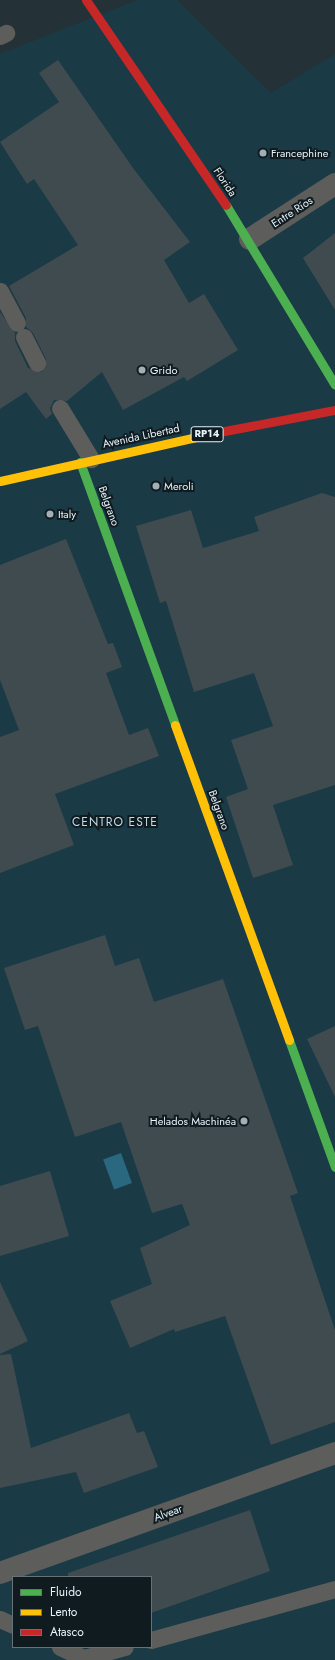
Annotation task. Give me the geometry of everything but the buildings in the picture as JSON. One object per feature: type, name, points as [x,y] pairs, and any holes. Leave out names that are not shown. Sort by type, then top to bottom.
[{"type":"street","name":"Florida","points":[[86,0],[250,239],[335,384]]},
{"type":"street","name":"Entre Ríos","points":[[250,239],[335,184]]},
{"type":"street","name":"Avenida Libertad","points":[[0,481],[86,460],[335,410]]},
{"type":"street","name":"Belgrano","points":[[86,460],[335,1167]]},
{"type":"street","name":"Alvear","points":[[0,1573],[335,1453]]},
{"type":"lane","points":[[0,290],[37,363]]},
{"type":"lane","points":[[60,408],[86,460]]},
{"type":"lane","points":[[152,1640],[335,1589]]},
{"type":"lane","points":[[0,1619],[12,1625]]},
{"type":"lane","points":[[62,1648],[84,1658],[121,1648]]},
{"type":"shaded area","points":[[137,0],[177,0],[271,93],[335,54],[335,1660],[0,1660],[0,54]]},
{"type":"shaded area","points":[[121,1153],[132,1183],[114,1190],[103,1159]]},
{"type":"traffic: fast","points":[[226,205],[335,385]]},
{"type":"traffic: fast","points":[[80,462],[175,725]]},
{"type":"traffic: fast","points":[[289,1040],[335,1167]]},
{"type":"traffic: slow","points":[[0,481],[214,433]]},
{"type":"traffic: slow","points":[[175,725],[289,1040]]},
{"type":"traffic: jam","points":[[86,0],[226,205]]},
{"type":"traffic: jam","points":[[214,433],[335,410]]},
{"type":"place","name":"Francephine","points":[[263,153]]},
{"type":"place","name":"Grido","points":[[142,370]]},
{"type":"place","name":"Meroli","points":[[156,486]]},
{"type":"place","name":"Italy","points":[[50,514]]},
{"type":"place","name":"Helados Machinéa","points":[[244,1121]]},
{"type":"district","name":"CENTRO ESTE","points":[[115,823]]}]
